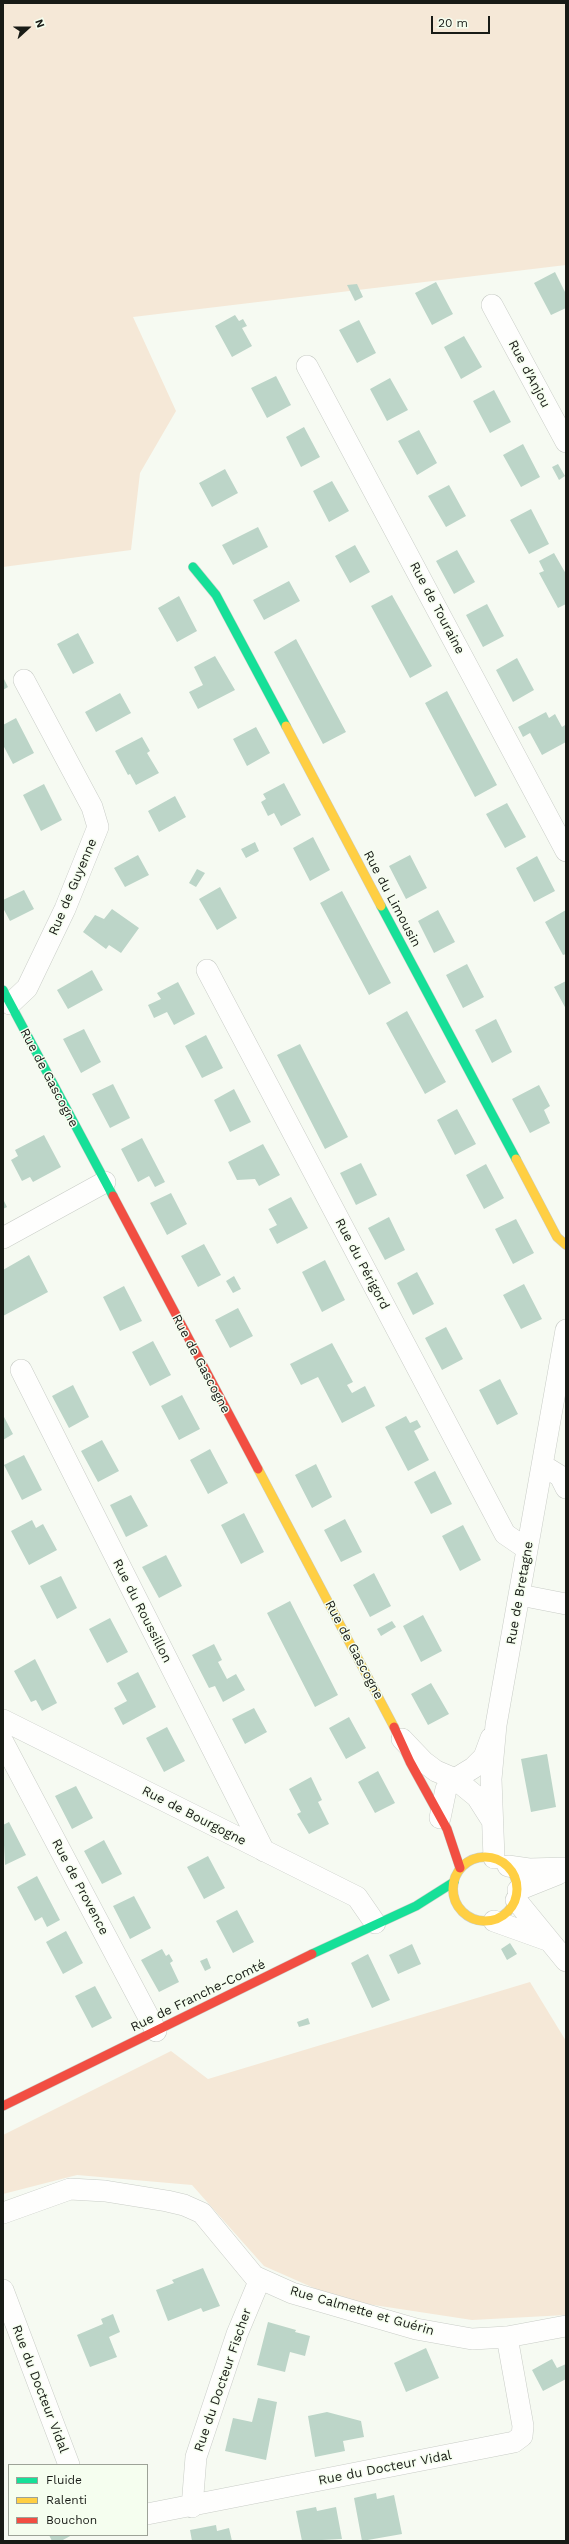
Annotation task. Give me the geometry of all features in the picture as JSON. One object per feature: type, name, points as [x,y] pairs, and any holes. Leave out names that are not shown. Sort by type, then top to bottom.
[{"type":"street","name":"Rue d'Anjou","points":[[492,305],[566,442]]},
{"type":"street","name":"Rue de Touraine","points":[[307,366],[566,851]]},
{"type":"street","name":"Rue du Limousin","points":[[193,567],[216,595],[553,1230],[566,1245]]},
{"type":"street","name":"Rue de Guyenne","points":[[7,997],[27,988],[65,909],[98,827],[92,807],[24,680]]},
{"type":"street","name":"Rue du Périgord","points":[[207,970],[505,1534],[527,1549]]},
{"type":"street","name":"Rue de Gascogne","points":[[7,997],[400,1737],[410,1762],[447,1829],[460,1868]]},
{"type":"street","points":[[3,1238],[105,1182]]},
{"type":"street","name":"Rue de Bretagne","points":[[501,1862],[491,1819],[491,1779],[496,1725],[566,1330]]},
{"type":"street","name":"Rue du Roussillon","points":[[21,1370],[264,1851]]},
{"type":"street","points":[[542,1465],[560,1476],[566,1488]]},
{"type":"street","points":[[520,1595],[566,1604]]},
{"type":"street","name":"Rue de Bourgogne","points":[[3,1720],[357,1897],[375,1923]]},
{"type":"street","points":[[440,1818],[446,1789],[455,1779],[473,1768],[484,1757],[496,1725]]},
{"type":"street","name":"Rue de Gascogne","points":[[400,1737],[430,1767],[455,1779],[477,1797],[491,1819]]},
{"type":"street","name":"Rue de Provence","points":[[3,1742],[156,2032]]},
{"type":"street","points":[[551,1941],[494,1921],[474,1920],[460,1910],[454,1899],[454,1882],[460,1868],[476,1858],[529,1869],[566,1870]]},
{"type":"street","points":[[494,1921],[511,1910],[517,1895],[516,1880],[501,1862]]},
{"type":"street","points":[[517,1895],[566,1870]]},
{"type":"street","name":"Rue de Franche-Comté","points":[[3,2106],[375,1923],[405,1912],[432,1898],[454,1882]]},
{"type":"street","points":[[517,1895],[566,1961]]},
{"type":"street","points":[[445,1908],[460,1910]]},
{"type":"street","name":"Rue de Franche-Comté","points":[[405,1912],[431,1909]]},
{"type":"street","name":"Rue Calmette et Guérin","points":[[3,2213],[70,2189],[111,2192],[184,2205],[202,2213],[254,2276],[292,2293],[416,2329],[472,2339],[507,2336],[566,2326]]},
{"type":"street","name":"Rue du Docteur Fischer","points":[[192,2507],[196,2457],[237,2334],[260,2279]]},
{"type":"street","name":"Rue du Docteur Vidal","points":[[3,2290],[69,2464]]},
{"type":"street","name":"Rue du Docteur Vidal","points":[[148,2514],[192,2507],[514,2442],[522,2436],[523,2426],[507,2336]]},
{"type":"shaded area","points":[[3,3],[566,3],[566,265],[133,317],[176,411],[140,473],[131,550],[3,567]]},
{"type":"shaded area","points":[[530,1982],[566,2041],[566,2315],[472,2320],[341,2300],[264,2266],[192,2185],[77,2175],[3,2194],[3,2135],[171,2051],[208,2079]]},
{"type":"building","points":[[555,272],[566,294],[566,308],[551,315],[534,283]]},
{"type":"building","points":[[436,282],[453,314],[432,325],[415,293]]},
{"type":"building","points":[[357,284],[363,297],[355,301],[347,285]]},
{"type":"building","points":[[235,315],[239,321],[243,319],[247,326],[242,328],[252,346],[232,357],[215,326]]},
{"type":"building","points":[[359,320],[376,353],[357,363],[339,330]]},
{"type":"building","points":[[464,336],[482,367],[461,379],[444,347]]},
{"type":"building","points":[[276,376],[291,405],[267,418],[251,388]]},
{"type":"building","points":[[390,378],[408,410],[387,421],[370,389]]},
{"type":"building","points":[[494,390],[511,422],[490,433],[473,401]]},
{"type":"building","points":[[304,427],[320,457],[301,467],[286,437]]},
{"type":"building","points":[[419,430],[437,463],[417,475],[398,441]]},
{"type":"building","points":[[523,444],[540,477],[521,487],[503,455]]},
{"type":"building","points":[[558,464],[565,476],[559,480],[552,467]]},
{"type":"building","points":[[225,469],[238,493],[212,507],[199,483]]},
{"type":"building","points":[[332,481],[349,511],[329,522],[313,491]]},
{"type":"building","points":[[449,485],[466,516],[446,527],[428,496]]},
{"type":"building","points":[[531,509],[549,544],[529,554],[510,520]]},
{"type":"building","points":[[258,527],[268,547],[233,565],[222,545]]},
{"type":"building","points":[[355,545],[370,572],[350,583],[335,556]]},
{"type":"building","points":[[457,550],[475,582],[454,594],[436,561]]},
{"type":"building","points":[[554,553],[566,574],[566,604],[558,608],[539,573],[544,571],[539,561]]},
{"type":"building","points":[[289,581],[300,601],[264,620],[253,600]]},
{"type":"building","points":[[392,595],[432,666],[410,678],[371,606]]},
{"type":"building","points":[[179,596],[197,631],[177,642],[158,608]]},
{"type":"building","points":[[487,604],[504,636],[483,647],[466,615]]},
{"type":"building","points":[[78,633],[94,663],[73,674],[57,644]]},
{"type":"building","points":[[296,639],[346,732],[323,744],[274,652]]},
{"type":"building","points":[[215,656],[235,690],[198,709],[189,692],[203,685],[194,667]]},
{"type":"building","points":[[517,658],[534,690],[513,702],[496,670]]},
{"type":"building","points":[[3,677],[8,687],[3,690]]},
{"type":"building","points":[[447,691],[497,785],[475,797],[425,703]]},
{"type":"building","points":[[120,693],[131,713],[96,732],[85,712]]},
{"type":"building","points":[[546,712],[549,718],[555,714],[562,727],[565,725],[566,742],[542,755],[530,733],[523,737],[518,727]]},
{"type":"building","points":[[16,718],[34,753],[13,764],[3,745],[3,725]]},
{"type":"building","points":[[256,727],[270,753],[247,766],[233,739]]},
{"type":"building","points":[[142,737],[150,751],[147,753],[159,773],[136,785],[130,774],[128,775],[115,751]]},
{"type":"building","points":[[284,783],[301,815],[281,826],[274,813],[268,816],[261,802],[266,799],[263,794]]},
{"type":"building","points":[[44,784],[62,820],[41,831],[23,795]]},
{"type":"building","points":[[175,796],[186,817],[159,832],[148,811]]},
{"type":"building","points":[[507,803],[526,837],[505,848],[486,814]]},
{"type":"building","points":[[313,837],[330,870],[310,881],[293,848]]},
{"type":"building","points":[[255,842],[259,851],[246,858],[241,849]]},
{"type":"building","points":[[138,855],[149,875],[125,887],[114,868]]},
{"type":"building","points":[[410,855],[427,888],[406,899],[389,866]]},
{"type":"building","points":[[537,856],[555,891],[534,902],[516,868]]},
{"type":"building","points":[[197,869],[205,873],[196,887],[189,883]]},
{"type":"building","points":[[220,887],[237,918],[217,930],[199,899]]},
{"type":"building","points":[[24,890],[34,909],[10,921],[3,908],[3,900]]},
{"type":"building","points":[[342,891],[391,983],[369,995],[320,903]]},
{"type":"building","points":[[112,909],[139,928],[121,953],[109,945],[106,949],[83,932],[95,915],[104,919]]},
{"type":"building","points":[[438,910],[455,942],[434,953],[418,921]]},
{"type":"building","points":[[566,910],[566,954],[563,955],[545,922]]},
{"type":"building","points":[[467,964],[484,997],[463,1008],[446,975]]},
{"type":"building","points":[[92,970],[103,990],[68,1009],[57,990]]},
{"type":"building","points":[[566,981],[566,1009],[554,987]]},
{"type":"building","points":[[178,982],[195,1014],[174,1025],[167,1012],[154,1018],[148,1005],[161,999],[157,993]]},
{"type":"building","points":[[407,1011],[446,1082],[425,1094],[386,1023]]},
{"type":"building","points":[[496,1019],[512,1052],[492,1063],[475,1030]]},
{"type":"building","points":[[84,1029],[101,1062],[81,1073],[63,1039]]},
{"type":"building","points":[[206,1035],[223,1068],[202,1078],[185,1046]]},
{"type":"building","points":[[300,1044],[348,1137],[325,1149],[277,1055]]},
{"type":"building","points":[[113,1084],[130,1118],[110,1128],[92,1094]]},
{"type":"building","points":[[539,1085],[550,1106],[544,1110],[550,1123],[530,1133],[512,1099]]},
{"type":"building","points":[[234,1089],[251,1122],[230,1132],[214,1100]]},
{"type":"building","points":[[457,1109],[476,1144],[455,1155],[437,1120]]},
{"type":"building","points":[[44,1135],[61,1167],[33,1182],[30,1177],[22,1181],[11,1160],[18,1156],[15,1150]]},
{"type":"building","points":[[142,1138],[165,1182],[155,1187],[149,1176],[138,1182],[121,1149]]},
{"type":"building","points":[[263,1144],[280,1175],[259,1186],[255,1179],[237,1180],[228,1162]]},
{"type":"building","points":[[361,1163],[377,1195],[356,1205],[340,1173]]},
{"type":"building","points":[[486,1164],[504,1198],[484,1209],[466,1175]]},
{"type":"building","points":[[171,1193],[187,1224],[167,1235],[150,1203]]},
{"type":"building","points":[[291,1197],[308,1228],[277,1244],[269,1229],[277,1225],[268,1209]]},
{"type":"building","points":[[3,1199],[7,1207],[3,1209]]},
{"type":"building","points":[[389,1217],[405,1250],[385,1260],[368,1228]]},
{"type":"building","points":[[516,1219],[534,1253],[513,1264],[495,1229]]},
{"type":"building","points":[[204,1244],[221,1275],[198,1287],[181,1256]]},
{"type":"building","points":[[29,1255],[48,1292],[3,1316],[3,1270]]},
{"type":"building","points":[[325,1260],[345,1300],[322,1312],[302,1272]]},
{"type":"building","points":[[417,1272],[434,1304],[413,1315],[397,1283]]},
{"type":"building","points":[[234,1276],[241,1289],[233,1293],[226,1281]]},
{"type":"building","points":[[524,1284],[542,1319],[521,1329],[503,1295]]},
{"type":"building","points":[[124,1286],[142,1321],[120,1331],[103,1297]]},
{"type":"building","points":[[238,1308],[253,1336],[230,1348],[215,1320]]},
{"type":"building","points":[[446,1327],[463,1359],[442,1370],[425,1338]]},
{"type":"building","points":[[153,1341],[171,1375],[150,1386],[132,1352]]},
{"type":"building","points":[[332,1343],[353,1382],[347,1385],[352,1393],[365,1386],[375,1406],[342,1423],[318,1377],[301,1385],[290,1364]]},
{"type":"building","points":[[500,1379],[518,1414],[497,1425],[479,1390]]},
{"type":"building","points":[[73,1385],[89,1417],[69,1428],[52,1396]]},
{"type":"building","points":[[182,1395],[200,1429],[179,1440],[161,1406]]},
{"type":"building","points":[[3,1415],[13,1434],[3,1440]]},
{"type":"building","points":[[406,1416],[410,1423],[417,1420],[421,1427],[414,1431],[429,1460],[408,1471],[385,1427]]},
{"type":"building","points":[[102,1440],[119,1471],[98,1482],[81,1451]]},
{"type":"building","points":[[210,1449],[228,1483],[208,1494],[190,1460]]},
{"type":"building","points":[[24,1455],[42,1490],[22,1500],[4,1465]]},
{"type":"building","points":[[316,1464],[332,1497],[312,1508],[295,1475]]},
{"type":"building","points":[[435,1471],[452,1504],[431,1514],[414,1482]]},
{"type":"building","points":[[131,1495],[148,1526],[126,1537],[110,1505]]},
{"type":"building","points":[[244,1513],[264,1552],[241,1564],[221,1525]]},
{"type":"building","points":[[345,1519],[362,1552],[341,1562],[324,1530]]},
{"type":"building","points":[[32,1520],[36,1528],[43,1524],[57,1550],[29,1565],[11,1531]]},
{"type":"building","points":[[463,1525],[481,1560],[460,1571],[442,1536]]},
{"type":"building","points":[[166,1555],[182,1586],[159,1598],[142,1567]]},
{"type":"building","points":[[374,1573],[391,1606],[370,1617],[353,1585]]},
{"type":"building","points":[[61,1576],[77,1608],[57,1619],[40,1586]]},
{"type":"building","points":[[290,1601],[338,1695],[315,1707],[267,1613]]},
{"type":"building","points":[[423,1615],[442,1651],[421,1662],[403,1626]]},
{"type":"building","points":[[110,1618],[128,1652],[107,1663],[89,1629]]},
{"type":"building","points":[[392,1621],[396,1627],[381,1636],[377,1629]]},
{"type":"building","points":[[214,1644],[222,1660],[218,1662],[227,1679],[236,1674],[245,1690],[223,1702],[215,1686],[209,1688],[192,1655]]},
{"type":"building","points":[[35,1659],[57,1703],[42,1711],[36,1700],[31,1702],[14,1671]]},
{"type":"building","points":[[138,1672],[156,1707],[123,1725],[114,1708],[127,1701],[117,1683]]},
{"type":"building","points":[[431,1683],[449,1714],[428,1725],[411,1694]]},
{"type":"building","points":[[254,1708],[267,1732],[245,1744],[232,1719]]},
{"type":"building","points":[[349,1717],[366,1748],[346,1759],[329,1728]]},
{"type":"building","points":[[167,1727],[185,1761],[164,1772],[146,1738]]},
{"type":"building","points":[[547,1754],[556,1807],[531,1812],[521,1759]]},
{"type":"building","points":[[378,1771],[395,1803],[375,1813],[358,1782]]},
{"type":"building","points":[[311,1777],[322,1800],[318,1802],[329,1824],[309,1834],[297,1814],[301,1812],[289,1789]]},
{"type":"building","points":[[76,1786],[93,1818],[72,1829],[55,1796]]},
{"type":"building","points":[[9,1822],[26,1855],[5,1865],[3,1825]]},
{"type":"building","points":[[104,1840],[122,1874],[102,1884],[84,1851]]},
{"type":"building","points":[[208,1856],[225,1888],[204,1899],[187,1867]]},
{"type":"building","points":[[37,1876],[60,1920],[47,1927],[42,1917],[35,1921],[17,1887]]},
{"type":"building","points":[[134,1896],[151,1928],[130,1939],[113,1906]]},
{"type":"building","points":[[237,1910],[254,1942],[233,1953],[216,1921]]},
{"type":"building","points":[[66,1931],[83,1963],[63,1974],[46,1942]]},
{"type":"building","points":[[510,1943],[517,1954],[507,1960],[501,1949]]},
{"type":"building","points":[[412,1944],[421,1964],[398,1974],[389,1955]]},
{"type":"building","points":[[162,1949],[166,1956],[169,1954],[173,1961],[170,1963],[179,1982],[159,1992],[141,1960]]},
{"type":"building","points":[[368,1954],[390,2000],[372,2008],[351,1963]]},
{"type":"building","points":[[207,1958],[211,1968],[205,1971],[200,1961]]},
{"type":"building","points":[[95,1986],[112,2018],[92,2028],[75,1996]]},
{"type":"building","points":[[308,2018],[310,2024],[299,2027],[297,2022]]},
{"type":"building","points":[[203,2268],[220,2306],[203,2312],[201,2308],[168,2321],[156,2290],[174,2283],[172,2280]]},
{"type":"building","points":[[113,2314],[120,2332],[109,2337],[117,2357],[90,2367],[77,2335],[103,2324],[101,2319]]},
{"type":"building","points":[[268,2322],[296,2330],[295,2332],[310,2336],[305,2356],[290,2352],[285,2372],[257,2365]]},
{"type":"building","points":[[426,2348],[439,2378],[406,2392],[394,2363]]},
{"type":"building","points":[[552,2359],[557,2368],[566,2364],[566,2379],[543,2391],[532,2370]]},
{"type":"building","points":[[258,2398],[277,2402],[266,2460],[225,2451],[233,2418],[252,2422]]},
{"type":"building","points":[[327,2412],[361,2421],[364,2437],[343,2441],[345,2451],[315,2457],[308,2416]]},
{"type":"building","points":[[376,2493],[377,2499],[394,2495],[402,2534],[362,2541],[354,2498]]},
{"type":"building","points":[[316,2507],[317,2511],[336,2507],[342,2539],[302,2541],[296,2511]]},
{"type":"building","points":[[216,2525],[217,2531],[229,2528],[232,2541],[192,2541],[190,2530]]},
{"type":"building","points":[[50,2536],[70,2536],[61,2541],[52,2541]]},
{"type":"traffic: fast","points":[[193,567],[216,595],[286,726]]},
{"type":"traffic: fast","points":[[381,906],[516,1159]]},
{"type":"traffic: fast","points":[[3,990],[113,1196]]},
{"type":"traffic: fast","points":[[312,1954],[416,1906],[454,1882]]},
{"type":"traffic: slow","points":[[286,726],[381,906]]},
{"type":"traffic: slow","points":[[516,1159],[557,1237],[566,1245]]},
{"type":"traffic: slow","points":[[258,1469],[394,1727]]},
{"type":"traffic: slow","points":[[479,1857],[491,1857],[508,1866],[515,1877],[517,1889],[515,1901],[508,1912],[491,1921],[479,1921],[467,1916],[458,1907],[453,1895],[453,1883],[458,1871],[467,1862],[479,1857]]},
{"type":"traffic: jam","points":[[113,1196],[258,1469]]},
{"type":"traffic: jam","points":[[394,1727],[410,1762],[447,1829],[460,1868]]},
{"type":"traffic: jam","points":[[3,2106],[312,1954]]}]
